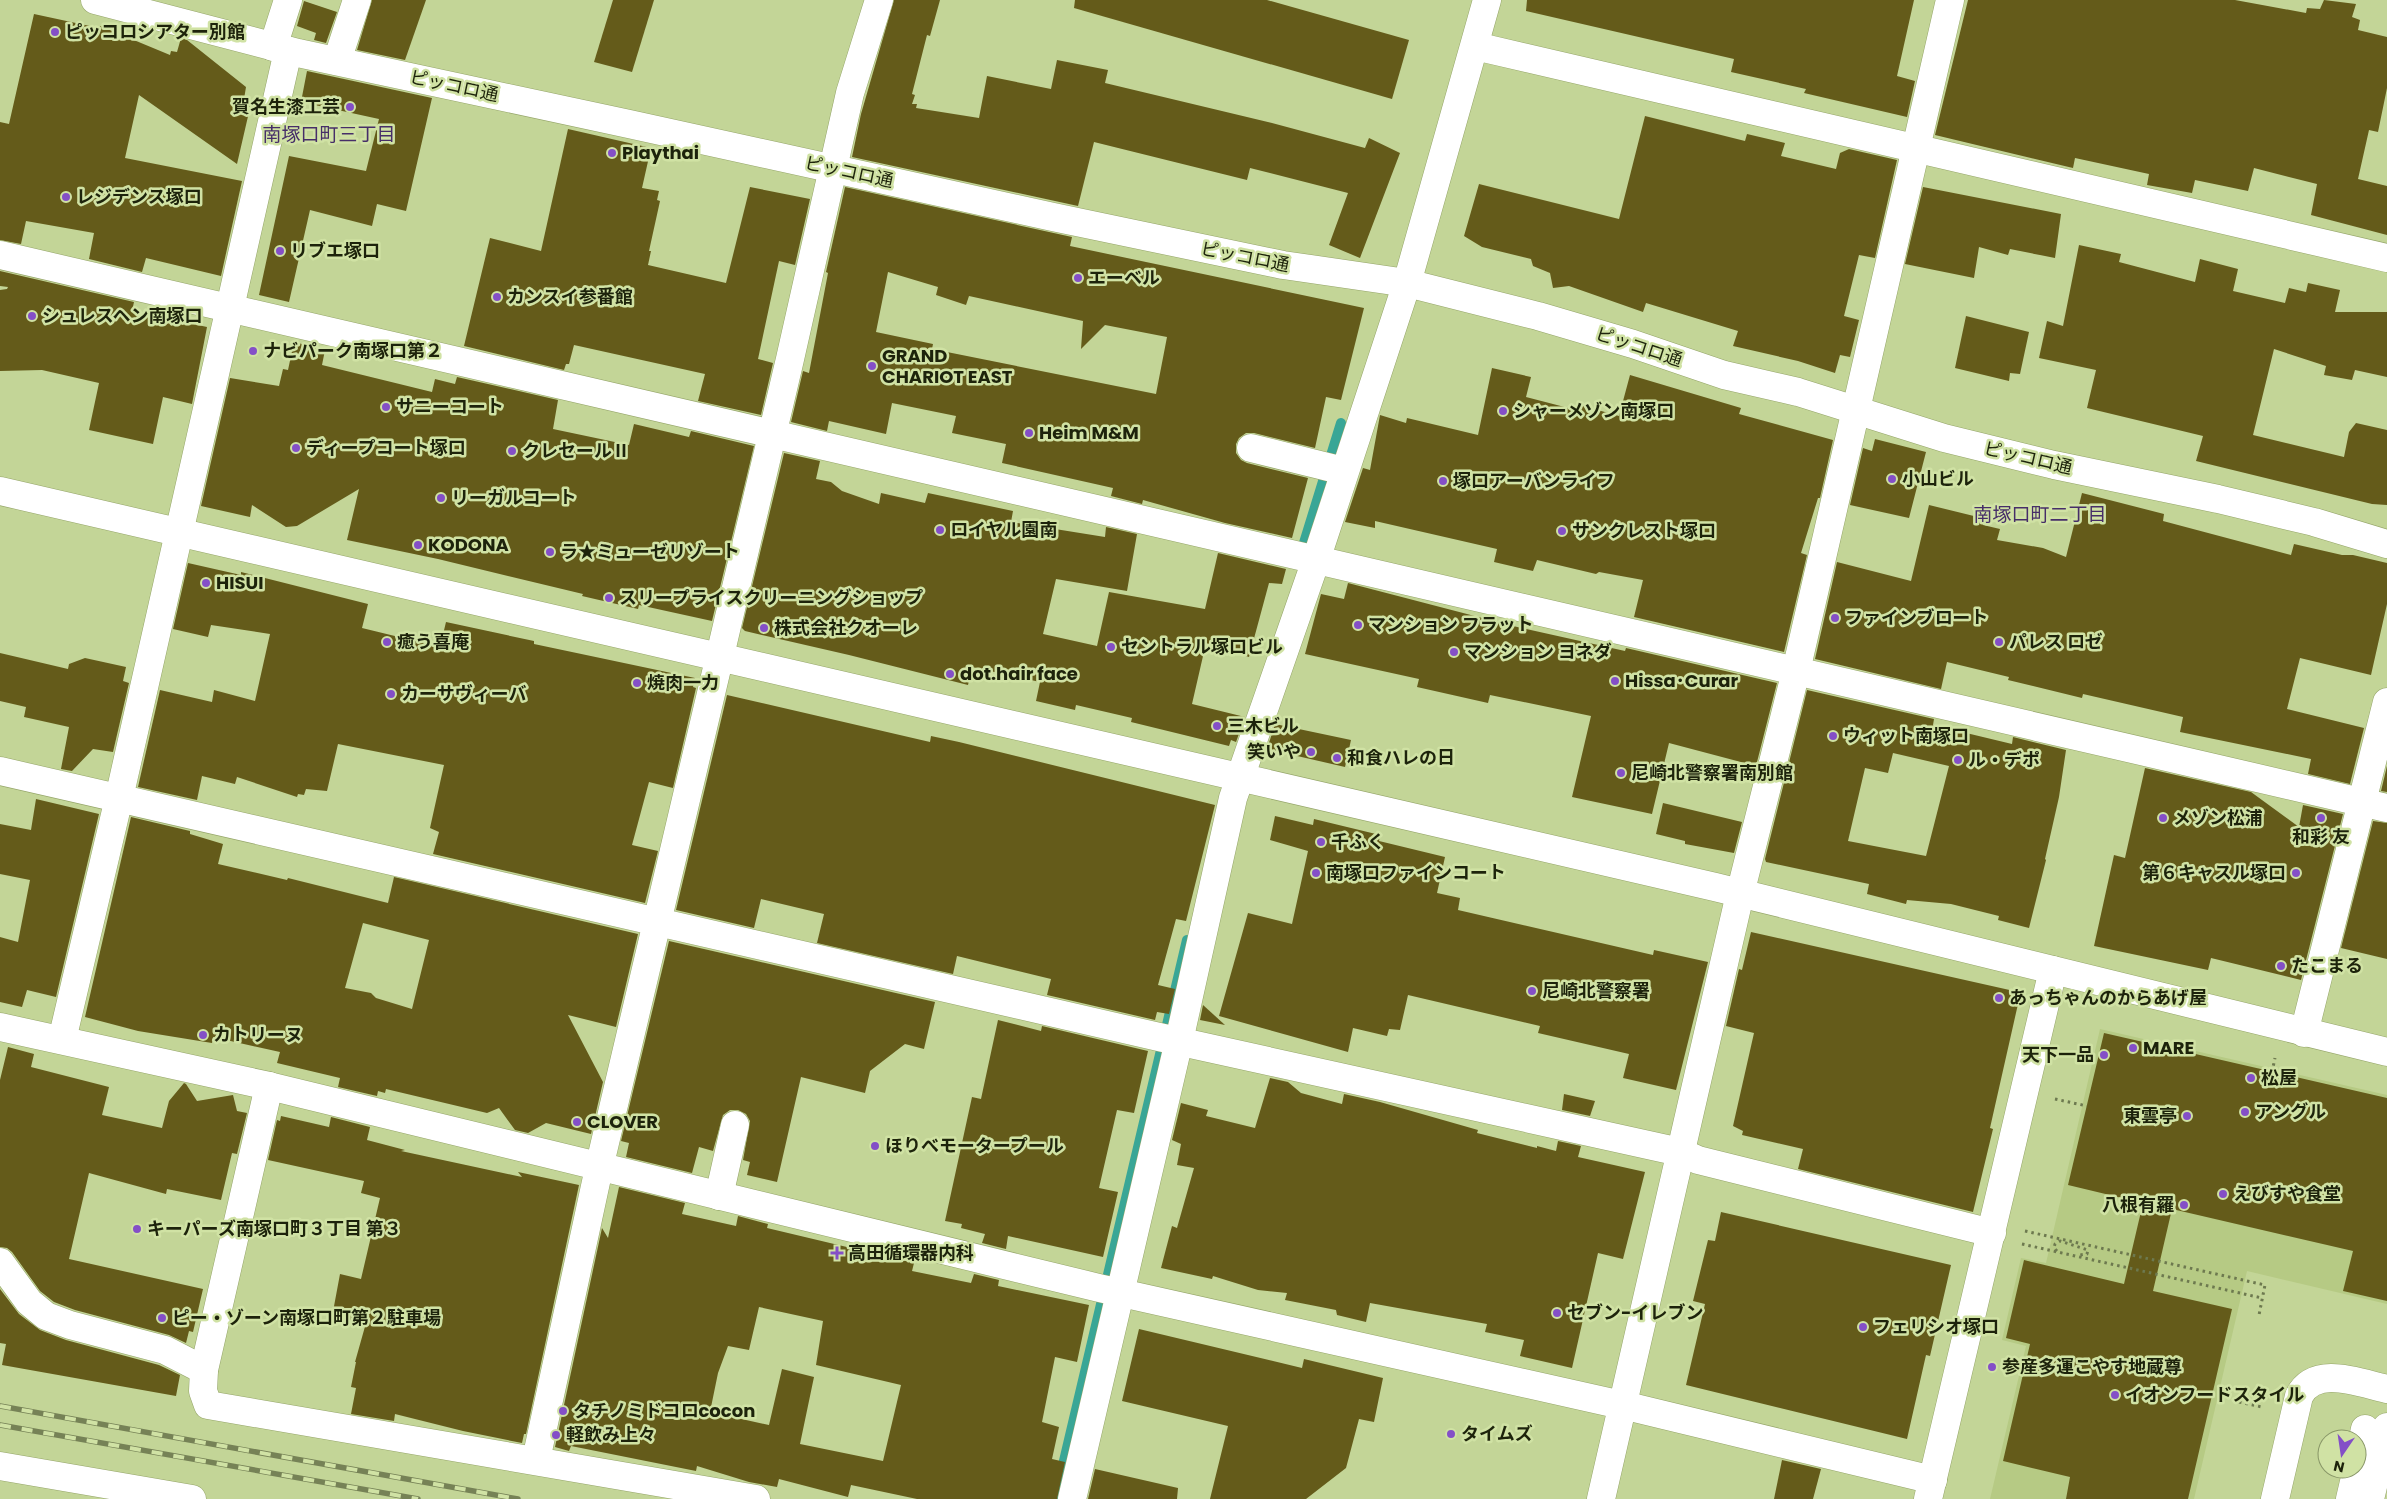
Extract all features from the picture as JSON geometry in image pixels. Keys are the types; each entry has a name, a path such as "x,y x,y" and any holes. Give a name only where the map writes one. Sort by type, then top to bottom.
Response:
{"street":[{"name":"ピッコロ通","path":"95,0 280,49 1283,265 1390,281 1538,316 1633,344 1724,375 1798,392 1944,438 2054,466 2218,499 2314,522 2387,544"},
{"path":"62,1040 230,308 288,0"},
{"path":"337,61 357,0"},
{"path":"536,1460 599,1168 850,93 879,0"},
{"path":"1072,1499 1110,1290 1169,1039 1233,798 1316,560 1333,468 1390,281 1474,46 1487,0"},
{"path":"1601,1499 1740,894 1796,671 1950,0"},
{"path":"1474,46 2387,258"},
{"path":"0,255 2375,805"},
{"path":"1251,448 1333,468"},
{"path":"0,491 1240,776 1740,894 2053,970 2098,983 2387,1052"},
{"path":"2304,1033 2375,805 2387,702"},
{"path":"0,771 658,920 1169,1039 1680,1152 1698,1160 1992,1234"},
{"path":"0,1027 269,1086 599,1168 1110,1290 1622,1405 1931,1490 2053,970"},
{"path":"269,1086 204,1370 203,1391 208,1405 756,1499"},
{"path":"719,1196 735,1125"},
{"path":"0,1262 29,1302 46,1316 70,1325 165,1350 204,1370"},
{"path":"2275,1499 2300,1396 2304,1387 2318,1380 2337,1378 2387,1389"},
{"path":"2367,1447 2376,1428"},
{"path":"2370,1499 2376,1428"},
{"path":"0,1466 192,1499"},
{"path":"2350,1499 2355,1479"}],"path":[{"path":"2272,1072 2275,1058"},
{"path":"2055,1098 2087,1106"},
{"path":"2025,1231 2265,1285 2259,1315"},
{"path":"2053,1251 2061,1252 2084,1256 2088,1250 2060,1241 2054,1248 2058,1253 2090,1261"},
{"path":"2022,1244 2262,1298"},
{"path":"2239,1402 2262,1407 2264,1399"}],"shaded area":[{"path":"2100,1029 2387,1095 2387,1304 2247,1271 2194,1499 1990,1499 2026,1346 2002,1340 2021,1258 2046,1263"}],"building":[{"path":"372,0 426,0 405,60 357,50"},
{"path":"613,0 654,0 632,72 594,62"},
{"path":"894,0 940,0 930,36 927,35 912,94 915,95 912,104 917,104 916,108 979,118 987,76 1051,89 1057,60 1108,70 1105,83 1272,123 1365,148 1369,138 1400,153 1360,258 1329,245 1348,193 1250,168 1247,180 1094,142 1078,206 852,157 861,114"},
{"path":"1075,0 1267,0 1409,40 1392,99 1074,8"},
{"path":"1527,0 1914,0 1897,76 1915,81 1907,117 1804,93 1806,89 1731,72 1734,59 1526,11"},
{"path":"1968,0 2235,0 2306,13 2307,8 2320,9 2324,0 2356,4 2352,17 2360,20 2358,30 2387,37 2387,88 2378,132 2369,130 2358,179 2387,186 2387,235 2311,215 2317,184 2254,168 2248,191 2195,180 2192,193 2147,185 2149,174 2075,158 2073,168 1935,135"},
{"path":"304,1 337,12 326,43 314,40 316,33 297,26"},
{"path":"34,14 99,28 100,26 170,55 171,51 177,52 181,38 187,40 246,87 244,99 250,101 249,112 237,164 139,95 125,158 242,181 221,276 146,258 142,272 89,259 94,233 26,221 21,244 0,240 0,122 9,124"},
{"path":"307,71 432,98 406,211 377,204 372,226 310,210 289,302 259,295 289,156 366,171 379,119 301,102"},
{"path":"1645,116 1745,141 1747,134 1785,143 1781,156 1836,169 1840,153 1849,149 1897,160 1875,258 1859,255 1844,316 1859,320 1850,357 1840,355 1835,373 1798,361 1733,346 1738,331 1646,303 1643,312 1569,286 1553,288 1550,273 1533,266 1531,259 1482,247 1464,236 1479,184 1619,219"},
{"path":"568,129 651,148 642,188 659,191 657,200 660,201 649,251 651,251 648,265 726,283 750,187 810,199 795,265 779,261 758,359 773,363 761,415 698,401 705,374 574,345 569,364 566,364 564,370 464,346 490,238 541,251"},
{"path":"845,187 1072,237 1070,246 1364,308 1341,400 1326,397 1315,448 1254,433 1246,433 1239,438 1236,444 1236,453 1241,460 1247,463 1308,478 1292,538 1225,523 1143,500 1142,504 1111,496 1113,488 1002,463 1006,444 952,433 956,416 892,403 886,434 829,421 827,431 791,422 803,371 809,373 828,273 826,272","holes":["888,272 938,287 936,295 966,305 969,296 1083,321 1081,349 1105,325 1167,337 1156,394 932,349 933,344 876,332"]},
{"path":"1923,187 2061,214 2055,258 2010,249 2008,255 1979,247 1974,278 1905,264"},
{"path":"2079,245 2121,254 2119,262 2195,282 2200,259 2238,269 2233,291 2285,303 2289,288 2306,292 2308,283 2340,290 2335,312 2387,312 2387,377 2355,370 2352,380 2324,375 2326,366 2274,349 2253,435 2344,457 2349,432 2356,423 2387,430 2387,505 2372,504 2196,461 2203,436 2087,408 2096,370 2039,358 2047,321 2063,326"},
{"path":"0,271 134,302 132,311 207,327 192,404 163,397 153,444 89,430 99,383 42,370 0,371 0,290 7,289 8,287 0,286"},
{"path":"1966,316 2029,332 2020,374 2010,373 2009,381 1955,368"},
{"path":"294,342 325,350 322,365 432,392 435,379 455,384 457,377 558,400 553,429 629,445 634,424 689,437 691,431 754,446 712,621 639,605 638,609 438,559 347,540 359,489 297,526 286,527 252,505 250,517 201,506 230,378 279,386 283,369 288,370"},
{"path":"1492,368 1531,377 1526,397 1580,411 1580,405 1619,416 1630,375 1741,408 1739,414 1833,440 1820,498 1818,498 1801,553 1807,555 1784,652 1634,617 1643,580 1599,572 1596,574 1537,560 1533,571 1494,562 1497,549 1375,521 1375,528 1345,522 1363,468 1370,470 1380,415 1406,423 1407,418 1478,435"},
{"name":"小山ビル","path":"1875,439 1926,452 1909,518 1850,505 1863,448 1872,451"},
{"path":"784,453 820,461 816,479 831,482 842,491 879,504 881,493 925,503 928,493 1013,511 1011,522 1105,537 1106,527 1137,534 1127,591 1056,579 1043,634 1097,646 1109,592 1205,609 1218,553 1286,569 1282,584 1269,583 1249,657 1206,643 1192,704 1245,717 1236,742 1231,740 1229,746 1131,722 1132,718 1076,705 1075,710 1036,701 1040,682 972,667 968,685 745,631 742,628"},
{"path":"2082,493 2164,514 2163,521 2291,555 2294,544 2387,563 2387,604 2371,675 2300,658 2287,709 2364,728 2350,784 2308,774 2311,759 2180,732 2183,717 2083,694 2082,698 2008,680 2009,677 1947,662 1941,689 1815,659 1837,562 1911,581 1929,505 1982,518 1983,525 2000,529 1997,540 2043,548 2066,557"},
{"path":"188,563 241,575 241,572 368,604 362,628 440,647 446,622 534,641 534,644 695,678 693,687 696,688 673,788 649,782 632,845 658,851 645,903 433,854 439,832 430,828 444,765 338,744 327,791 306,789 304,795 298,794 297,797 237,777 235,784 202,776 197,800 138,787 160,690 212,702 214,690 255,701 270,634 211,625 208,637 173,629"},
{"path":"1348,583 1513,626 1625,651 1626,648 1777,683 1756,766 1669,743 1652,814 1572,797 1591,716 1490,695 1488,703 1417,687 1419,679 1305,654 1321,594 1344,599"},
{"path":"0,653 68,669 69,664 85,658 126,667 123,681 129,683 113,752 93,749 72,771 61,769 69,727 24,717 26,707 0,701"},
{"path":"1807,690 1934,719 1933,725 2012,744 2013,737 2066,750 2059,797 2046,860 2029,928 1998,920 1999,916 1951,904 1907,900 1906,904 1867,894 1869,884 1766,862 1765,859","holes":["1893,753 1949,766 1926,856 1848,841 1865,768 1888,773"]},
{"path":"727,695 930,742 931,736 959,742 1215,805 1186,921 1176,919 1158,985 1175,989 1169,1014 1157,1012 1155,1020 1047,995 1051,979 957,956 953,974 817,943 824,914 761,899 754,928 676,910"},
{"path":"1275,724 1351,740 1345,767 1267,749"},
{"path":"2387,766 2387,792 2381,791"},
{"path":"2145,768 2251,792 2299,827 2303,805 2343,814 2301,980 2211,958 2208,970 2094,946 2114,855 2125,858"},
{"path":"36,799 99,814 56,997 27,990 22,1007 0,1002 0,937 18,942 30,880 0,874 0,824 31,830"},
{"path":"1663,803 1742,822 1734,853 1685,844 1685,841 1656,834"},
{"path":"1275,816 1313,825 1314,819 1380,835 1379,841 1445,857 1437,893 1460,898 1458,910 1653,955 1654,950 1708,962 1676,1090 1623,1078 1629,1054 1538,1033 1540,1026 1408,995 1400,1030 1389,1029 1387,1036 1353,1028 1348,1052 1219,1016 1248,913 1292,924 1308,851 1270,840"},
{"path":"131,817 190,831 190,834 223,844 218,864 287,880 288,878 388,903 394,877 638,934 616,1027 568,1015 603,1082 591,1134 546,1123 528,1133 515,1130 499,1108 487,1113 386,1089 385,1093 378,1091 377,1096 338,1087 340,1078 277,1063 280,1052 213,1037 212,1043 138,1031 85,1017","holes":["363,923 429,940 412,1009 376,998 371,993 345,988"]},
{"path":"2373,821 2387,823 2387,959 2341,948"},
{"path":"1751,932 2014,991 2018,1004 1990,1128 1993,1129 1973,1212 1798,1169 1803,1149 1742,1135 1743,1131 1733,1126 1754,1033 1726,1026 1739,969 1742,970"},
{"path":"669,941 935,1002 924,1049 905,1044 870,1071 865,1093 801,1077 777,1182 747,1175 750,1162 743,1160 750,1121 746,1114 738,1110 730,1110 723,1115 713,1151 699,1147 692,1173 626,1157 629,1143 621,1141"},
{"path":"1203,1005 1225,1025 1200,1020"},
{"path":"998,1020 1041,1031 1042,1026 1148,1051 1134,1113 1117,1110 1099,1188 1118,1192 1103,1257 1008,1236 1006,1249 982,1243 985,1234 961,1228 962,1224 945,1221 972,1097 981,1099"},
{"path":"2104,1033 2387,1098 2387,1301 2343,1291 2353,1251 2172,1209 2153,1291 2232,1309 2188,1499 2066,1499 2070,1477 2003,1461 2030,1344 2006,1338 2024,1260 2124,1284 2143,1203 2068,1185"},
{"path":"8,1047 34,1054 31,1067 109,1087 102,1115 162,1128 169,1101 184,1083 197,1101 233,1095 237,1111 247,1113 237,1154 232,1153 221,1200 167,1189 166,1194 89,1173 69,1259 203,1289 193,1332 189,1331 186,1343 169,1335 75,1310 54,1302 40,1291 12,1252 7,1248 0,1247 0,1080"},
{"path":"1270,1078 1288,1082 1301,1093 1342,1104 1344,1094 1380,1102 1478,1130 1477,1133 1537,1148 1537,1146 1556,1151 1558,1141 1581,1146 1578,1157 1645,1172 1623,1259 1598,1253 1572,1368 1520,1356 1524,1340 1485,1332 1487,1324 1370,1303 1366,1322 1337,1315 1336,1310 1285,1300 1287,1293 1258,1290 1213,1276 1212,1279 1161,1268 1172,1226 1177,1228 1194,1168 1177,1165 1181,1144 1172,1140 1181,1103 1208,1110 1206,1116 1255,1128"},
{"path":"1564,1094 1595,1101 1590,1116 1562,1110"},
{"path":"281,1116 329,1127 331,1117 370,1127 367,1140 405,1150 401,1151 522,1177 518,1172 579,1185 526,1434 524,1434 522,1443 395,1414 394,1421 351,1414 356,1388 351,1387 355,1362 366,1323 332,1317 340,1274 361,1279 380,1198 361,1193 364,1181 268,1160 277,1120 280,1121"},
{"path":"619,1187 685,1203 682,1214 736,1226 738,1216 768,1224 767,1228 914,1263 912,1271 971,1283 974,1274 999,1280 998,1286 1089,1305 1077,1362 1055,1357 1042,1422 1059,1427 1052,1459 1065,1462 1057,1499 917,1499 851,1485 848,1497 779,1479 777,1487 749,1482 697,1466 696,1471 571,1446 569,1451 555,1447 602,1228 608,1238","holes":["759,1307 823,1321 816,1365 901,1385 883,1461 800,1444 814,1377 782,1369 769,1425 710,1412 718,1373 728,1346 749,1350"]},
{"name":"フェリシオ塚口","path":"1721,1212 1951,1265 1930,1356 1926,1355 1907,1439 1686,1385 1705,1304 1693,1301 1708,1240 1715,1241"},
{"path":"0,1289 19,1314 40,1330 66,1340 159,1365 180,1375 176,1396 2,1365 6,1344 0,1343"},
{"path":"1139,1329 1302,1368 1304,1359 1383,1378 1374,1422 1359,1419 1346,1468 1306,1499 1210,1499 1228,1426 1122,1401"},
{"path":"1782,1460 1821,1469 1813,1499 1774,1499"},
{"path":"1095,1469 1178,1488 1177,1499 1088,1499"}],"waterway":[{"path":"1303,546 1341,423"},
{"path":"1055,1499 1187,940"}],"railway":[{"path":"0,1406 518,1499"},
{"path":"0,1425 418,1499"}],"place":[{"name":"ピッコロシアター別館","path":"55,32"},
{"name":"賀名生漆工芸","path":"350,107"},
{"name":"Playthai","path":"612,153"},
{"name":"レジデンス塚口","path":"66,197"},
{"name":"リブエ塚口","path":"280,251"},
{"name":"エーベル","path":"1078,278"},
{"name":"カンスイ参番館","path":"497,297"},
{"name":"シュレスヘン南塚口","path":"32,316"},
{"name":"ナビパーク南塚口第２","path":"253,351"},
{"name":"GRAND CHARIOT EAST","path":"872,366"},
{"name":"サニーコート","path":"386,407"},
{"name":"シャーメゾン南塚口","path":"1503,411"},
{"name":"Heim M&M","path":"1029,433"},
{"name":"ディープコート塚口","path":"296,448"},
{"name":"クレセールⅡ","path":"512,451"},
{"name":"小山ビル","path":"1892,479"},
{"name":"塚口アーバンライフ","path":"1443,481"},
{"name":"リーガルコート","path":"441,498"},
{"name":"ロイヤル園南","path":"940,530"},
{"name":"サンクレスト塚口","path":"1562,531"},
{"name":"KODONA","path":"418,545"},
{"name":"ラ★ミューゼリゾート","path":"550,552"},
{"name":"HISUI","path":"206,583"},
{"name":"スリープライスクリーニングショップ","path":"609,598"},
{"name":"ファインブロート","path":"1835,618"},
{"name":"マンション フラット","path":"1358,625"},
{"name":"株式会社クオーレ","path":"764,628"},
{"name":"癒う喜庵","path":"387,642"},
{"name":"パレス ロゼ","path":"1999,642"},
{"name":"セントラル塚口ビル","path":"1111,647"},
{"name":"マンション ヨネダ","path":"1454,652"},
{"name":"dot.hair face","path":"950,674"},
{"name":"Hissa･Curar","path":"1615,681"},
{"name":"焼肉一力","path":"637,683"},
{"name":"カーサヴィーバ","path":"391,694"},
{"name":"三木ビル","path":"1217,726"},
{"name":"ウィット南塚口","path":"1833,736"},
{"name":"笑いや","path":"1311,752"},
{"name":"和食ハレの日","path":"1337,758"},
{"name":"ル・デポ","path":"1958,760"},
{"name":"尼崎北警察署南別館","path":"1621,773"},
{"name":"メゾン松浦","path":"2163,818"},
{"name":"和彩 友","path":"2321,818"},
{"name":"千ふく","path":"1321,842"},
{"name":"南塚口ファインコート","path":"1316,873"},
{"name":"第６キャスル塚口","path":"2296,873"},
{"name":"たこまる","path":"2281,966"},
{"name":"尼崎北警察署","path":"1532,991"},
{"name":"あっちゃんのからあげ屋","path":"1999,998"},
{"name":"カトリーヌ","path":"203,1035"},
{"name":"MARE","path":"2133,1048"},
{"name":"天下一品","path":"2104,1055"},
{"name":"松屋","path":"2251,1078"},
{"name":"アングル","path":"2245,1112"},
{"name":"東雲亭","path":"2187,1116"},
{"name":"CLOVER","path":"577,1122"},
{"name":"ほりべモータープール","path":"875,1146"},
{"name":"えびすや食堂","path":"2223,1194"},
{"name":"八根有羅","path":"2184,1205"},
{"name":"キーパーズ南塚口町３丁目 第３","path":"137,1229"},
{"name":"高田循環器内科","path":"837,1253"},
{"name":"セブン-イレブン","path":"1557,1313"},
{"name":"ピー・ゾーン南塚口町第２駐車場","path":"162,1318"},
{"name":"フェリシオ塚口","path":"1863,1327"},
{"name":"参産多運こやす地蔵尊","path":"1992,1367"},
{"name":"イオンフードスタイル","path":"2115,1395"},
{"name":"タチノミドコロcocon","path":"563,1411"},
{"name":"タイムズ","path":"1451,1434"},
{"name":"軽飲み上々","path":"556,1435"}],"district":[{"name":"南塚口町三丁目","path":"329,134"},
{"name":"南塚口町二丁目","path":"2040,514"}]}
